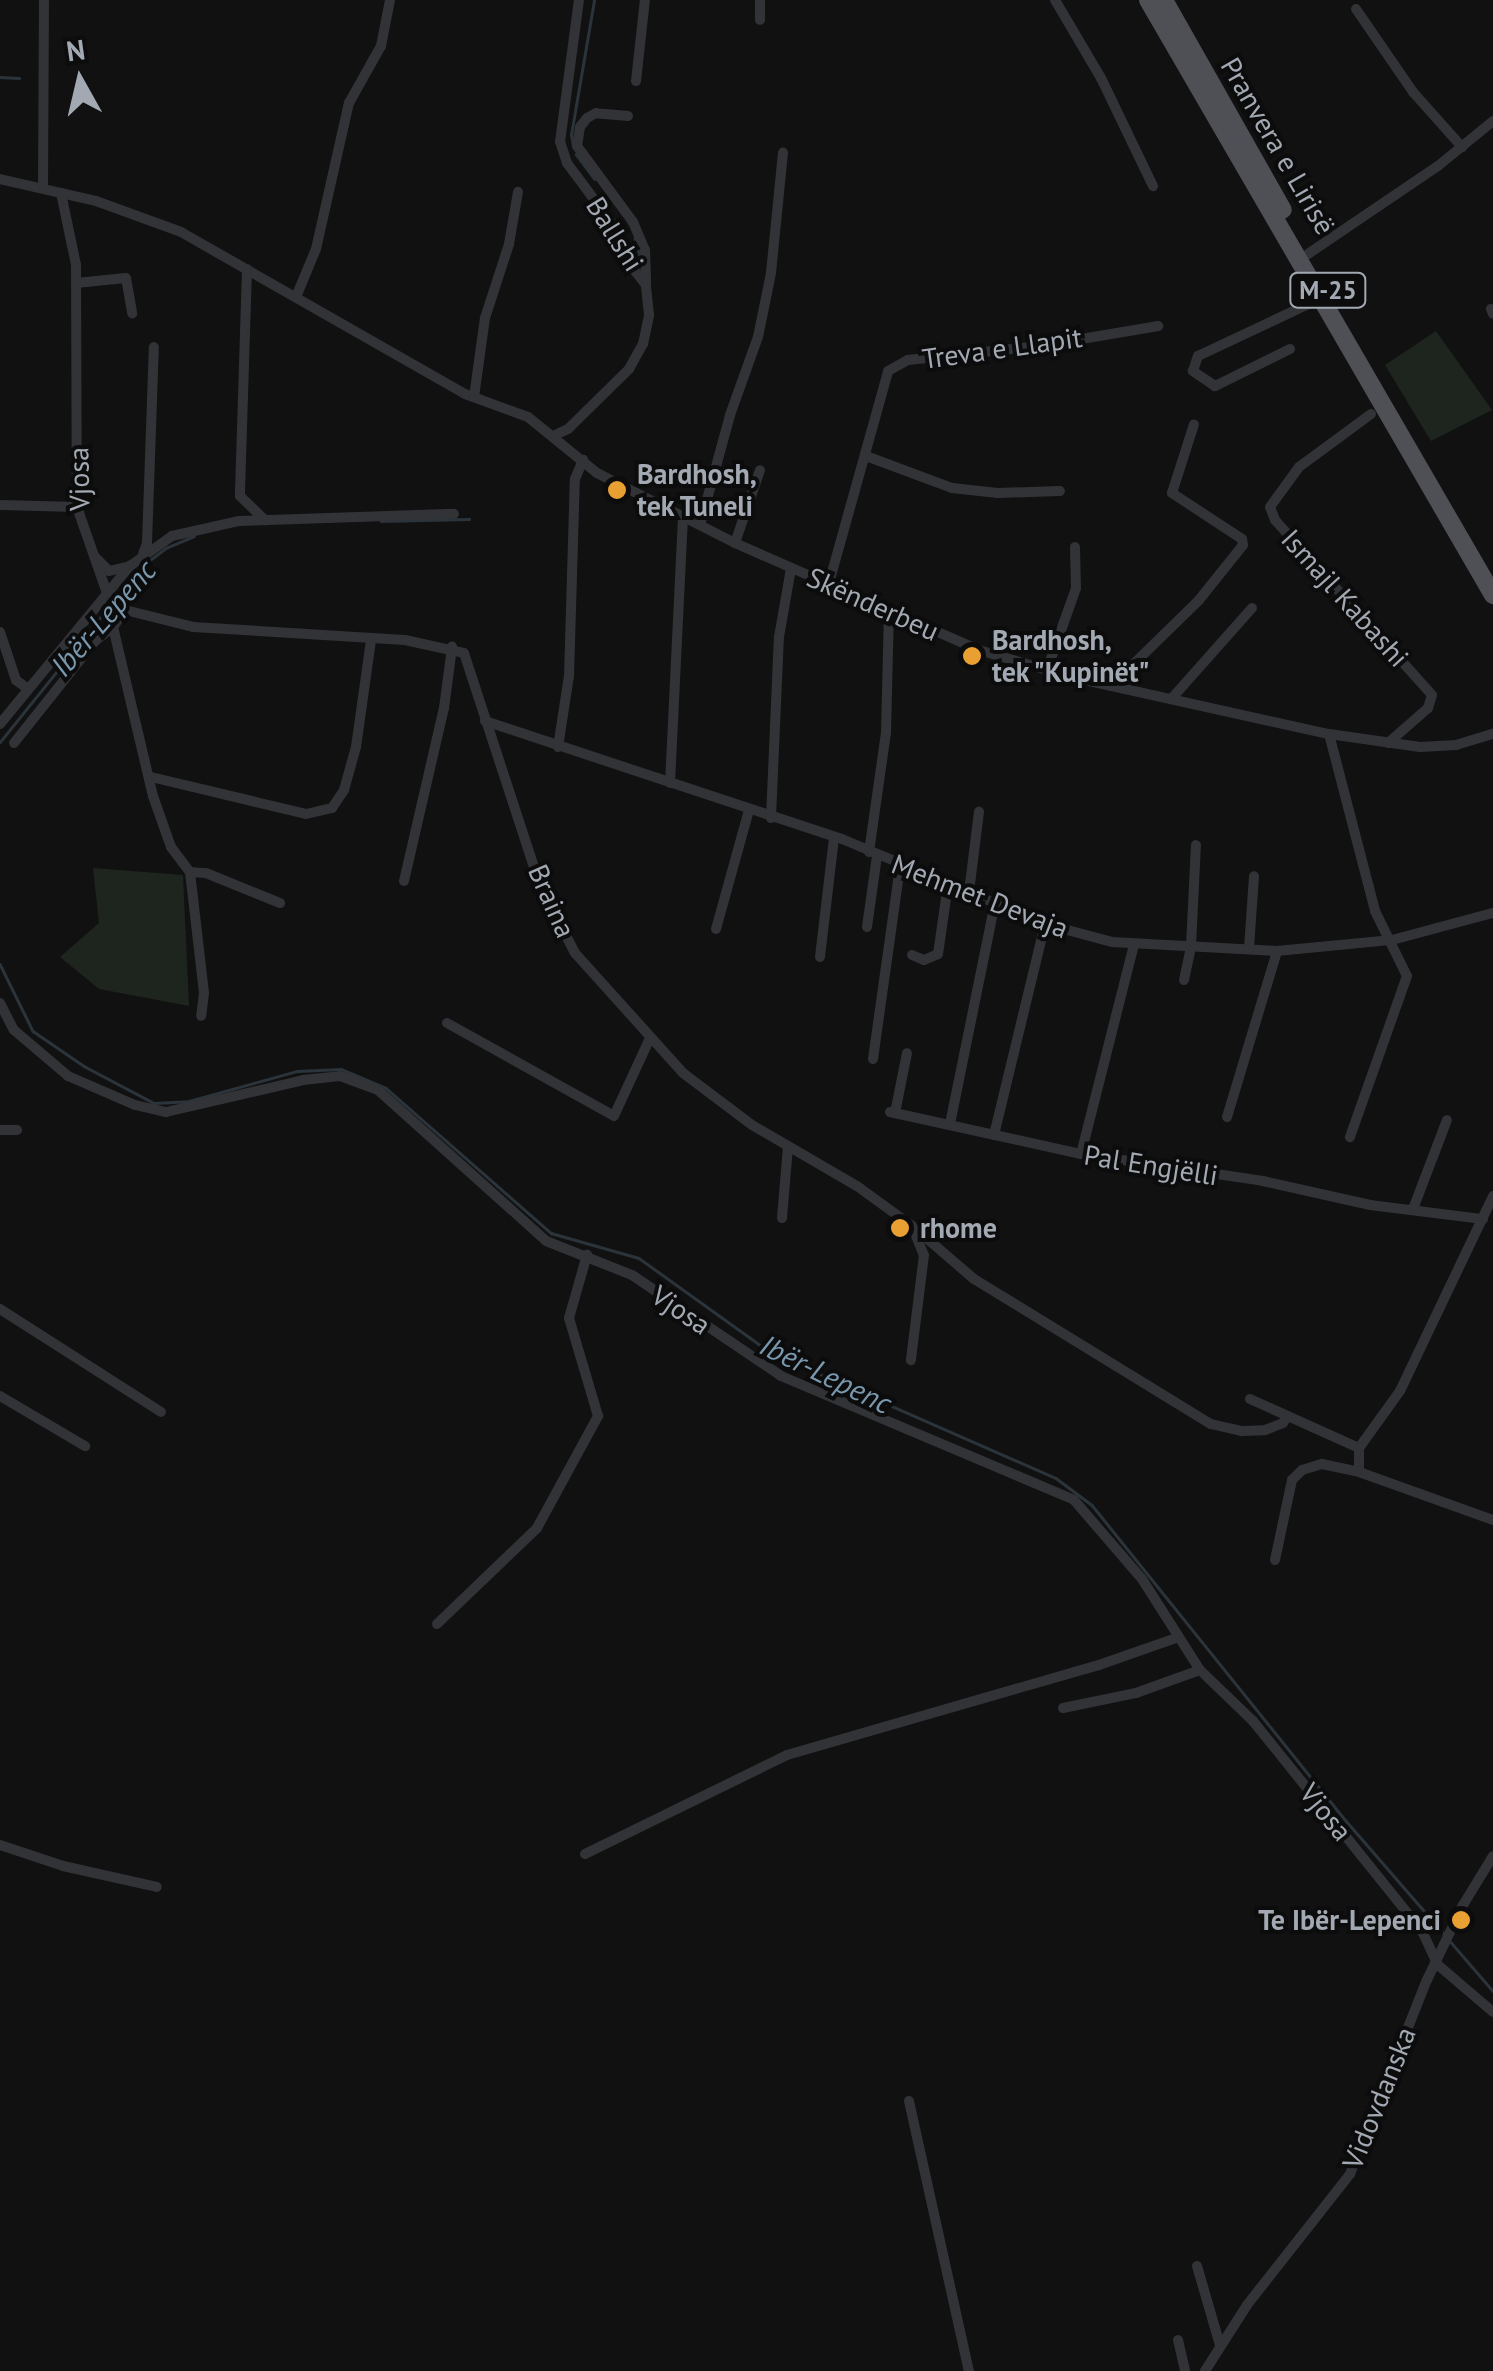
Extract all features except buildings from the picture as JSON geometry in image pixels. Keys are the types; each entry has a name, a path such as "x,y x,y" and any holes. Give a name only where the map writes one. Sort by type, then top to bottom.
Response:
{"main road":[{"name":"Pranvera e Lirisë","path":"1148,0 1493,596"},
{"name":"Pranvera e Lirisë","path":"1164,0 1493,580"}],"street":[{"path":"43,188 44,0"},
{"path":"296,296 316,250 349,103 381,46 390,0"},
{"name":"Ballshi","path":"556,438 630,369 648,330 646,285 632,267 614,226 563,152 560,129 579,0"},
{"path":"636,81 645,0"},
{"path":"760,0 760,20"},
{"path":"1056,0 1101,78 1153,186"},
{"path":"1356,9 1413,92 1462,147"},
{"path":"628,116 618,112 587,118 577,146 632,222 645,250 646,285"},
{"path":"1308,254 1493,122"},
{"path":"700,525 730,415 758,337 771,273 784,152"},
{"path":"0,179 61,193"},
{"path":"470,396 484,318 509,244 518,192"},
{"name":"Skënderbeu","path":"61,193 134,212 247,269 470,396 528,417 596,473 736,543 979,650 1110,686 1329,734 1388,743 1456,745 1493,734"},
{"name":"Vjosa","path":"61,193 76,282 76,507 106,593"},
{"path":"247,269 240,496 265,520"},
{"path":"76,282 126,278 132,313"},
{"path":"1290,349 1216,386 1193,370 1198,356 1320,298"},
{"name":"Treva e Llapit","path":"829,583 888,371 908,360 1040,346 1158,326"},
{"path":"142,555 147,543 154,347"},
{"name":"Ismajl Kabashi","path":"1371,414 1299,466 1270,506 1275,520 1432,695 1428,708 1388,743"},
{"path":"1110,686 1199,600 1243,545 1242,539 1172,493 1194,424"},
{"path":"866,456 952,488 998,493 1060,491"},
{"path":"558,747 568,676 575,479 581,458"},
{"path":"736,543 760,470"},
{"path":"0,506 76,507"},
{"path":"0,724 130,566 191,528 265,520 454,514"},
{"path":"670,783 683,517"},
{"path":"1046,670 1076,588 1075,547"},
{"path":"90,552 109,570 130,566"},
{"path":"771,818 779,637 791,568"},
{"path":"106,593 123,607 193,627 452,648 444,708 404,881"},
{"path":"14,743 94,641 113,627 123,607"},
{"path":"1173,697 1252,608"},
{"path":"867,927 886,733 889,610"},
{"path":"113,627 162,826 190,872 204,993 200,1016"},
{"path":"0,632 16,680 28,690"},
{"path":"151,777 306,814 332,808 344,790 356,747 371,640"},
{"name":"Braina","path":"452,648 468,659 540,884 566,936 576,953 684,1072 788,1146 856,1186 912,1226 974,1279 1212,1424 1242,1432 1265,1430 1283,1424 1288,1416"},
{"name":"Mehmet Devaja","path":"485,721 834,837 900,867 1090,938 1277,951 1392,940 1493,914"},
{"path":"1329,734 1375,911 1408,976 1350,1136"},
{"path":"716,929 749,810"},
{"path":"969,892 979,812"},
{"path":"820,957 834,837"},
{"path":"1184,980 1191,946 1196,844"},
{"path":"873,1058 900,867"},
{"path":"190,872 206,873 280,902"},
{"path":"1249,948 1254,876"},
{"path":"912,955 924,960 938,954 948,884"},
{"path":"951,1119 995,902"},
{"path":"994,1135 1045,924"},
{"path":"1081,1154 1134,944"},
{"path":"1227,1117 1277,951"},
{"name":"Vjosa","path":"0,1003 14,1030 68,1076 166,1112 302,1080 340,1076 378,1090 546,1241 632,1275 781,1376 1074,1500 1142,1579 1176,1638 1200,1670 1253,1721 1422,1931 1438,1965 1493,2012"},
{"path":"447,1023 614,1116 650,1038"},
{"name":"Pal Engjëlli","path":"906,1053 892,1113 1081,1154 1483,1219"},
{"path":"1413,1209 1447,1120"},
{"path":"0,1130 18,1130"},
{"path":"782,1218 788,1146"},
{"path":"1359,1472 1359,1448 1400,1391 1493,1196"},
{"path":"911,1360 924,1255 912,1226"},
{"path":"436,1624 537,1528 598,1416 569,1318 588,1255"},
{"path":"0,1309 161,1412"},
{"path":"0,1396 86,1446"},
{"path":"1250,1400 1359,1448"},
{"path":"1275,1560 1292,1480 1302,1470 1322,1464 1359,1472 1493,1520"},
{"path":"586,1854 787,1755 1099,1665 1176,1638"},
{"path":"1063,1708 1136,1693 1200,1670"},
{"path":"0,1845 63,1866 157,1888"},
{"name":"Vidovdanska","path":"1205,2371 1220,2345 1350,2174 1427,1980 1438,1965 1463,1904 1493,1856"},
{"path":"908,2100 969,2371"},
{"path":"1197,2266 1220,2345"},
{"path":"1178,2340 1185,2371"}],"shaded area":[{"path":"1436,331 1492,410 1431,441 1385,365"},
{"path":"93,868 183,875 189,1006 99,989 60,957 99,923"}],"waterway":[{"name":"Ibër-Lepenc","path":"573,146 571,135 594,0"},
{"path":"0,77 19,78"},
{"name":"Ibër-Lepenc","path":"576,154 595,179"},
{"name":"Ibër-Lepenc","path":"635,239 640,256"},
{"name":"Ibër-Lepenc","path":"381,521 469,519"},
{"name":"Ibër-Lepenc","path":"116,598 142,566 166,548 194,536"},
{"name":"Ibër-Lepenc","path":"0,742 111,604"},
{"name":"Ibër-Lepenc","path":"0,964 33,1031 84,1066 154,1103 189,1101 297,1071 341,1069 386,1088 551,1233 639,1258 771,1353 1056,1478 1092,1505 1342,1816 1445,1935"},
{"name":"Ibër-Lepenc","path":"1450,1941 1493,1991"}],"place":[{"name":"Bardhosh, tek Tuneli","path":"617,490"},
{"name":"Bardhosh, tek \"Kupinët\"","path":"972,656"},
{"name":"rhome","path":"900,1228"},
{"name":"Te Ibër-Lepenci","path":"1461,1920"}]}
